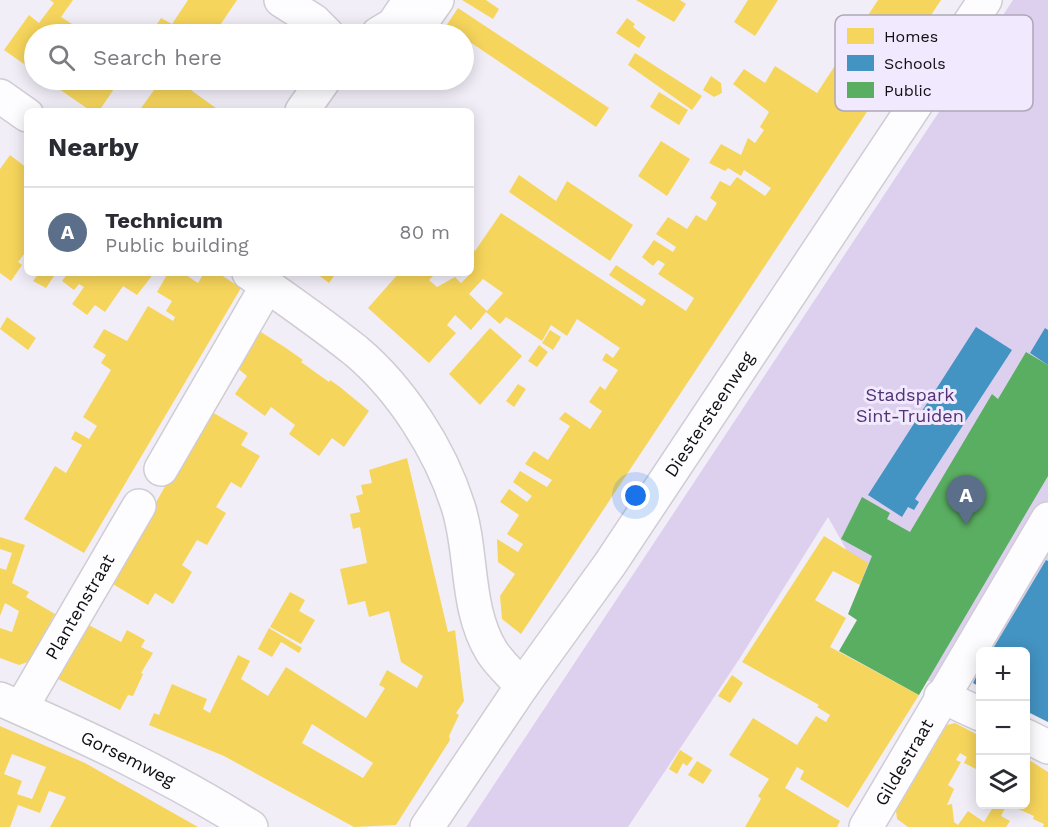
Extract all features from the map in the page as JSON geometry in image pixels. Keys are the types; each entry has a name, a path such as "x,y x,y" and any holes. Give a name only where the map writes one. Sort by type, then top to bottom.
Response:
{"street":[{"path":"281,0 317,24"},
{"path":"394,24 410,0"},
{"path":"420,24 437,0"},
{"name":"Diestersteenweg","path":"975,15 985,0"},
{"path":"304,108 317,90"},
{"path":"0,96 24,113"},
{"name":"Diestersteenweg","path":"427,827 522,686 610,564 911,111"},
{"path":"161,469 258,279 357,352 399,397 425,436 442,466 459,507 478,618 492,651 522,686"},
{"name":"Plantenstraat","path":"10,704 139,506"},
{"name":"Gildestraat","path":"868,826 941,696 1048,519"},
{"path":"941,696 976,712"},
{"name":"Gorsemweg","path":"10,704 100,744 251,827"},
{"path":"1030,738 1048,747"}],"green space":[{"name":"Stadspark Sint-Truiden","path":"1013,0 1048,0 1048,681 1030,681 1030,647 976,647 976,681 920,681 828,517 740,658 628,827 466,827 940,111 1033,111 1033,15 1003,15"}],"building: Homes":[{"path":"50,0 73,0 61,17 72,24 24,24 24,64 4,50 29,15 39,23 54,3"},
{"path":"188,0 237,0 221,24 172,24"},
{"path":"462,0 486,0 499,9 493,19"},
{"path":"636,0 680,0 686,4 674,22"},
{"path":"748,0 778,0 755,36 734,22"},
{"path":"878,0 941,0 931,15 868,15"},
{"path":"458,8 609,108 596,127 474,45 474,24 447,24"},
{"path":"161,18 172,24 157,24"},
{"path":"627,18 635,24 633,27 646,37 639,48 616,33"},
{"path":"635,53 702,96 692,110 628,65"},
{"path":"775,66 817,93 835,66 835,111 867,111 521,634 502,619 500,596 515,574 498,562 497,539 518,552 523,544 507,534 519,515 500,502 509,489 527,502 532,496 513,482 520,471 547,487 552,480 525,464 534,451 548,460 570,426 559,419 565,412 590,429 602,411 589,402 600,386 605,390 618,370 602,360 606,353 613,358 620,348 577,319 567,336 551,325 542,341 506,317 500,324 486,312 471,330 455,315 447,325 456,333 429,363 368,308 396,276 433,276 429,280 437,287 455,277 461,283 468,276 474,276 474,250 501,213 642,306 646,300 609,275 616,265 686,311 694,298 658,274 665,264 658,260 653,266 642,257 654,240 673,252 676,247 656,234 668,217 687,229 696,215 706,221 717,203 710,198 720,181 730,186 737,177 765,196 771,188 744,170 741,176 728,168 725,171 709,163 721,144 741,155 748,138 755,143 764,130 760,127 769,112 733,84 744,69 765,83","holes":["483,279 503,293 487,311 469,294"]},
{"path":"711,76 721,83 722,93 714,97 703,90"},
{"path":"61,90 113,90 101,108 87,108"},
{"path":"154,90 191,90 216,108 141,108"},
{"path":"659,92 688,110 679,125 650,107"},
{"path":"661,141 690,159 667,196 638,176"},
{"path":"10,155 24,166 24,254 18,262 22,265 11,281 0,273 0,169"},
{"path":"519,175 556,201 567,181 633,225 610,261 509,192"},
{"path":"37,276 54,276 46,288 33,281"},
{"path":"66,276 152,276 137,295 123,286 105,312 95,305 87,315 72,304 84,287 79,284 74,290 62,281"},
{"path":"166,276 188,276 198,283 202,276 223,276 241,288 84,553 24,519 55,466 66,473 82,445 71,439 75,431 89,439 97,426 83,417 111,370 101,363 106,355 93,347 104,329 127,341 148,306 173,321 175,317 166,311 172,301 157,292"},
{"path":"320,276 334,276 329,283"},
{"path":"7,317 36,338 28,350 0,329"},
{"path":"490,328 522,356 480,405 449,374"},
{"path":"550,330 561,337 553,350 542,343"},
{"path":"261,332 303,360 301,362 329,382 330,380 340,387 369,411 344,447 332,438 319,456 289,434 295,425 271,407 265,416 235,394 247,376 236,367"},
{"path":"539,345 548,352 537,367 528,361"},
{"path":"518,384 526,389 514,407 506,401"},
{"path":"212,412 248,433 241,445 260,456 241,488 231,482 216,507 226,513 207,545 197,540 182,565 192,572 173,604 155,593 148,605 111,583 168,481 170,483"},
{"path":"407,458 448,632 455,630 464,701 456,713 459,715 449,736 450,740 396,825 354,827 224,756 149,725 154,713 159,715 172,684 207,699 203,709 210,713 238,655 250,661 241,679 268,696 286,667 366,718 385,688 379,685 387,670 417,688 423,676 401,662 389,611 369,617 365,601 348,605 340,569 367,563 360,527 353,529 350,514 360,512 356,496 363,494 361,485 372,483 369,470","holes":["312,724 373,763 363,778 302,743"]},
{"path":"824,536 868,563 860,585 833,571 815,600 846,618 830,647 919,695 848,808 800,779 804,771 797,767 785,788 840,821 837,827 745,827 761,799 758,796 769,779 729,755 753,718 797,745 816,716 826,722 830,715 817,707 819,705 742,662"},
{"path":"0,537 25,545 12,583 29,592 26,597 55,614 28,662 19,665 0,658 0,628 12,632 19,611 5,603 0,616 0,568 6,570 12,553 0,549"},
{"path":"290,592 305,600 299,611 315,620 301,644 270,627"},
{"path":"85,623 121,642 127,630 145,640 141,647 153,653 141,673 143,674 133,696 128,695 120,710 56,678"},
{"path":"269,628 302,648 299,653 281,642 272,657 258,649"},
{"path":"732,675 743,683 730,703 718,696"},
{"path":"955,723 976,734 976,769 964,763 967,757 960,753 956,760 961,762 948,785 954,789 947,805 952,804 954,822 958,825 968,811 984,822 992,809 1004,809 1001,816 1010,821 1006,827 908,827 897,819 896,811 947,725"},
{"path":"0,726 85,763 198,827 50,827 66,797 49,791 40,813 18,805 10,827 0,827","holes":["12,754 46,767 32,799 17,794 22,781 4,774"]},
{"path":"680,750 693,758 687,766 683,763 677,774 669,769"},
{"path":"697,761 712,770 703,784 688,775"},
{"path":"1030,761 1048,772 1048,827 1043,827 1044,824 1033,819 1034,816 1018,809 1030,809"}],"building: Schools":[{"path":"976,327 1012,350 915,499 919,502 914,510 908,507 902,517 868,495"},
{"path":"1045,328 1048,330 1048,365 1030,353"},
{"path":"1046,560 1048,561 1048,722 1030,713 1030,647 994,647"}],"building: Public":[{"path":"1026,352 1048,365 1048,476 919,695 839,651 857,620 848,614 872,556 841,539 862,497 890,513 887,519 910,532 992,394 998,399"}],"place":[{"name":"Technicum","path":"966,525"}]}
